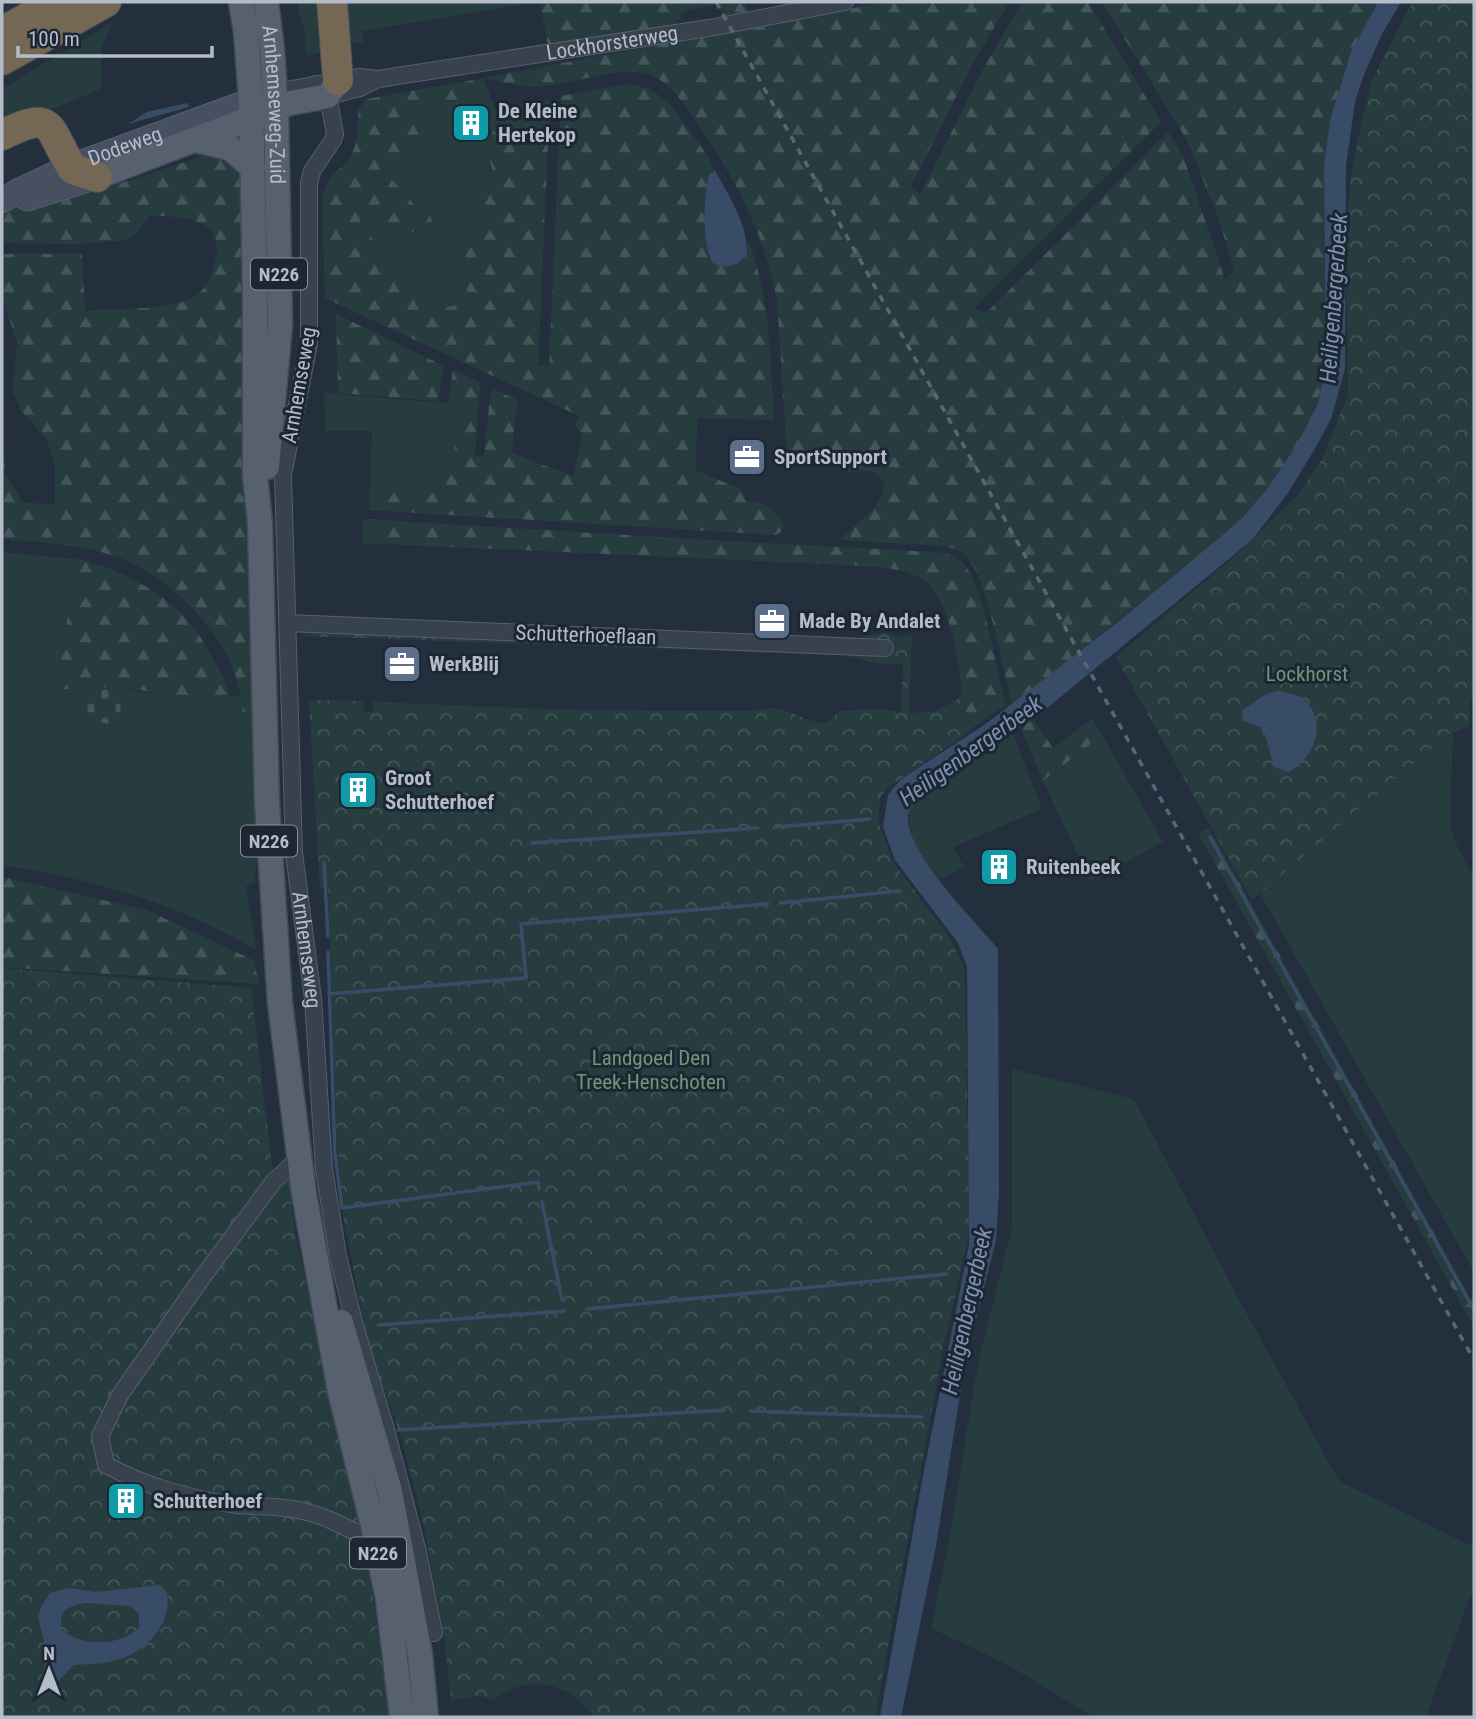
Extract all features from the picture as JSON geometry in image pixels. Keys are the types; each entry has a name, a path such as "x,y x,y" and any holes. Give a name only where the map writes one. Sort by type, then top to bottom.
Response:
{"highway":[{"path":"2,32 55,2"},
{"path":"2,60 106,2"},
{"path":"327,87 332,2"},
{"path":"2,135 28,122 45,124 84,172"}],"main road":[{"name":"Arnhemseweg-Zuid","path":"241,2 252,108 253,177"},
{"name":"Arnhemseweg-Zuid","path":"266,2 276,100 278,208"},
{"name":"Lockhorsterweg","path":"252,108 276,100 290,103 327,87"},
{"name":"Dodeweg","path":"84,172 195,140 252,108"},
{"path":"195,140 230,148 253,177"},
{"name":"Arnhemseweg","path":"253,177 255,476 260,523 267,803 284,1038 307,1211 340,1391 388,1599 402,1717"},
{"name":"Arnhemseweg","path":"260,523 272,428 279,339 278,208"},
{"name":"Arnhemseweg","path":"307,1211 390,1491 419,1654 426,1717"}],"street":[{"name":"Lockhorsterweg","path":"327,87 358,77 378,79 709,28 845,2"},
{"name":"Arnhemseweg","path":"327,87 335,134 312,171 309,183 309,344 284,475 294,853 313,999 324,1169 338,1256 418,1552 435,1633"},
{"name":"Dodeweg","path":"84,172 252,108"},
{"name":"Schutterhoeflaan","path":"287,623 885,648"},
{"path":"299,1158 274,1181 199,1282 120,1395 100,1436 106,1465 130,1478 225,1503 300,1510 320,1516 376,1542"}],"green space":[{"path":"296,2 326,2 331,50 306,56 305,33"},
{"path":"345,2 540,2 362,31 363,42 350,44"},
{"path":"540,2 677,2 682,12 677,26 548,47"},
{"path":"677,2 716,2 717,4 682,12"},
{"path":"716,2 745,2 750,13 724,16"},
{"path":"885,2 1009,2 972,65 911,186 920,195 982,71 1022,2 1088,2 1161,122 974,308 985,314 1168,132 1183,155 1225,280 1234,271 1219,220 1188,142 1102,2 1378,2 1351,52 1330,120 1324,166 1326,365 1322,386 1306,428 1282,469 1239,520 1122,618 1012,704 982,586 968,558 957,550 944,546 839,540 864,518 880,499 884,489 883,480 872,472 845,471 821,456 787,457 777,300 765,252 735,184 696,121 675,93 655,77 633,72 606,74 536,87 483,78"},
{"name":"Lockhorst","path":"1412,2 1474,2 1474,697 1470,699 1470,726 1448,734 1252,900 1116,657 1241,551 1298,495 1322,459 1348,395 1346,228 1352,167 1371,82"},
{"path":"111,23 101,51 101,85 98,90 2,130 2,89"},
{"path":"483,78 495,108 495,123 488,153 491,190 465,248 467,296 453,306 438,308 401,281 359,224 365,213 372,214 395,238 402,239 432,218 428,209 416,207 379,168 379,157 419,119 424,109 472,97 473,80"},
{"path":"473,80 472,97 438,104 421,113 419,148 379,158 379,168 416,207 428,209 432,221 399,240 372,214 365,213 359,224 388,254 389,268 401,281 438,308 453,306 467,296 465,248 491,190 492,170 488,153 495,123 495,108 550,99 538,365 549,367 561,96 629,84 650,89 670,104 707,155 715,171 709,174 706,237 708,257 747,254 748,240 761,284 768,328 774,420 697,418 696,470 740,489 746,501 769,507 784,525 781,532 775,535 369,510 370,486 438,488 439,470 453,468 458,405 448,403 453,370 480,382 475,456 484,457 490,396 494,389 517,400 512,452 573,476 581,442 581,433 575,426 579,416 325,298 322,200 331,177 346,163 353,151 358,131 358,110 367,99"},
{"path":"206,155 227,163 242,180 259,731 244,730 238,683 217,638 202,619 167,585 128,561 108,554 42,542 2,539 2,441 6,475 23,503 55,504 55,466 47,440 21,411 13,392 17,341 2,297 2,254 82,254 85,311 144,308 187,300 201,292 207,284 214,267 217,247 208,228 188,219 162,216 150,216 133,237 127,240 77,244 2,243 2,207 69,192 88,194"},
{"path":"336,314 444,366 438,401 338,393"},
{"path":"324,393 458,404 453,468 438,489 370,486 372,431 325,431"},
{"path":"363,519 947,554 958,558 964,564 978,592 1006,705 965,733 956,650 943,607 934,590 922,579 905,572 847,565 362,543"},
{"path":"2,552 76,559 57,688 69,689 85,699 84,721 118,725 122,692 128,690 173,696 241,696 244,730 259,731 260,817 255,883 246,886 256,950 196,919 133,895 2,865"},
{"path":"76,559 94,563 128,577 173,606 199,635 221,673 229,696 173,696 134,689 122,692 85,686 85,699 69,689 57,689"},
{"name":"Landgoed Den Treek-Henschoten","path":"303,617 851,639 881,633 898,637 912,635 909,713 934,712 965,695 965,735 887,788 880,799 878,822 893,862 948,935 965,969 969,1221 967,1244 944,1344 875,1717 593,1717 584,1705 561,1689 534,1684 507,1691 494,1700 480,1696 451,1700 444,1636 424,1527 400,1433 369,1349 344,1221 337,1143 328,887 320,887 309,700 363,701 364,712 373,711 373,702 570,710 751,711 776,708 822,723 830,720 839,711 881,709 901,712 903,663 879,663 841,655 303,636"},
{"path":"85,685 122,689 119,725 83,721"},
{"path":"1033,719 1053,748 1092,719 1102,735 1043,781 1021,728"},
{"path":"1453,730 1450,821 1459,850 1474,875 1474,1272 1257,888"},
{"path":"1013,734 1042,809 953,847 964,867 940,880 912,837 909,817 911,807"},
{"path":"1102,735 1163,842 1090,881 1043,781"},
{"path":"1209,828 1474,1305 1474,1327 1198,833"},
{"path":"2,877 147,910 253,960 260,984 2,967"},
{"path":"2,968 251,988 273,1172 286,1157 295,1234 371,1581 389,1717 2,1717"},
{"path":"1012,1069 1134,1099 1237,1296 1339,1481 1474,1547 1474,1586 1426,1717 1093,1717 1010,1666 931,1628 948,1546 978,1363 1012,1228"}],"water":[{"name":"Heiligenbergerbeek","path":"1378,2 1401,2 1382,34 1355,102 1346,166 1345,369 1331,419 1317,445 1288,493 1252,540 1052,704 920,800 912,807 908,816 910,831 929,867 998,949 999,1192 996,1240 965,1363 936,1546 901,1717 880,1717 922,1481 969,1245 967,966 958,943 895,860 883,827 888,795 900,780 987,723 1119,621 1219,538 1242,518 1267,489 1297,445 1318,403 1326,366 1324,166 1330,120 1351,52"},
{"path":"188,103 189,107 128,124 147,112"},
{"path":"715,171 737,211 746,243 747,254 736,264 727,266 713,263 707,244 706,194 709,174"},
{"path":"1279,691 1302,698 1316,718 1317,729 1311,749 1305,759 1288,772 1274,767 1265,734 1260,727 1243,721 1242,710 1264,696"},
{"path":"160,1585 167,1593 168,1605 154,1637 135,1652 113,1661 74,1665 48,1691 42,1691 40,1688 46,1655 39,1623 40,1610 50,1593 69,1588 96,1592","holes":["87,1603 130,1606 139,1614 139,1628 122,1638 90,1642 70,1636 62,1630 63,1614 75,1605"]}],"waterway":[{"path":"777,827 870,819"},
{"path":"532,843 758,828"},
{"path":"1210,837 1474,1310"},
{"path":"324,862 328,937"},
{"path":"780,903 900,891"},
{"path":"329,994 526,978 521,924 768,904"},
{"path":"328,952 335,1154 342,1208 538,1182 539,1189"},
{"path":"542,1202 562,1300"},
{"path":"587,1309 947,1274"},
{"path":"378,1325 564,1311"},
{"path":"398,1430 725,1410"},
{"path":"751,1411 922,1417"}],"railway":[{"path":"716,2 1474,1360"}],"place":[{"name":"De Kleine Hertekop","path":"471,123"},
{"name":"SportSupport","path":"747,457"},
{"name":"Made By Andalet","path":"772,621"},
{"name":"WerkBlij","path":"402,664"},
{"name":"Groot Schutterhoef","path":"358,790"},
{"name":"Ruitenbeek","path":"999,867"},
{"name":"Schutterhoef","path":"126,1501"}]}
